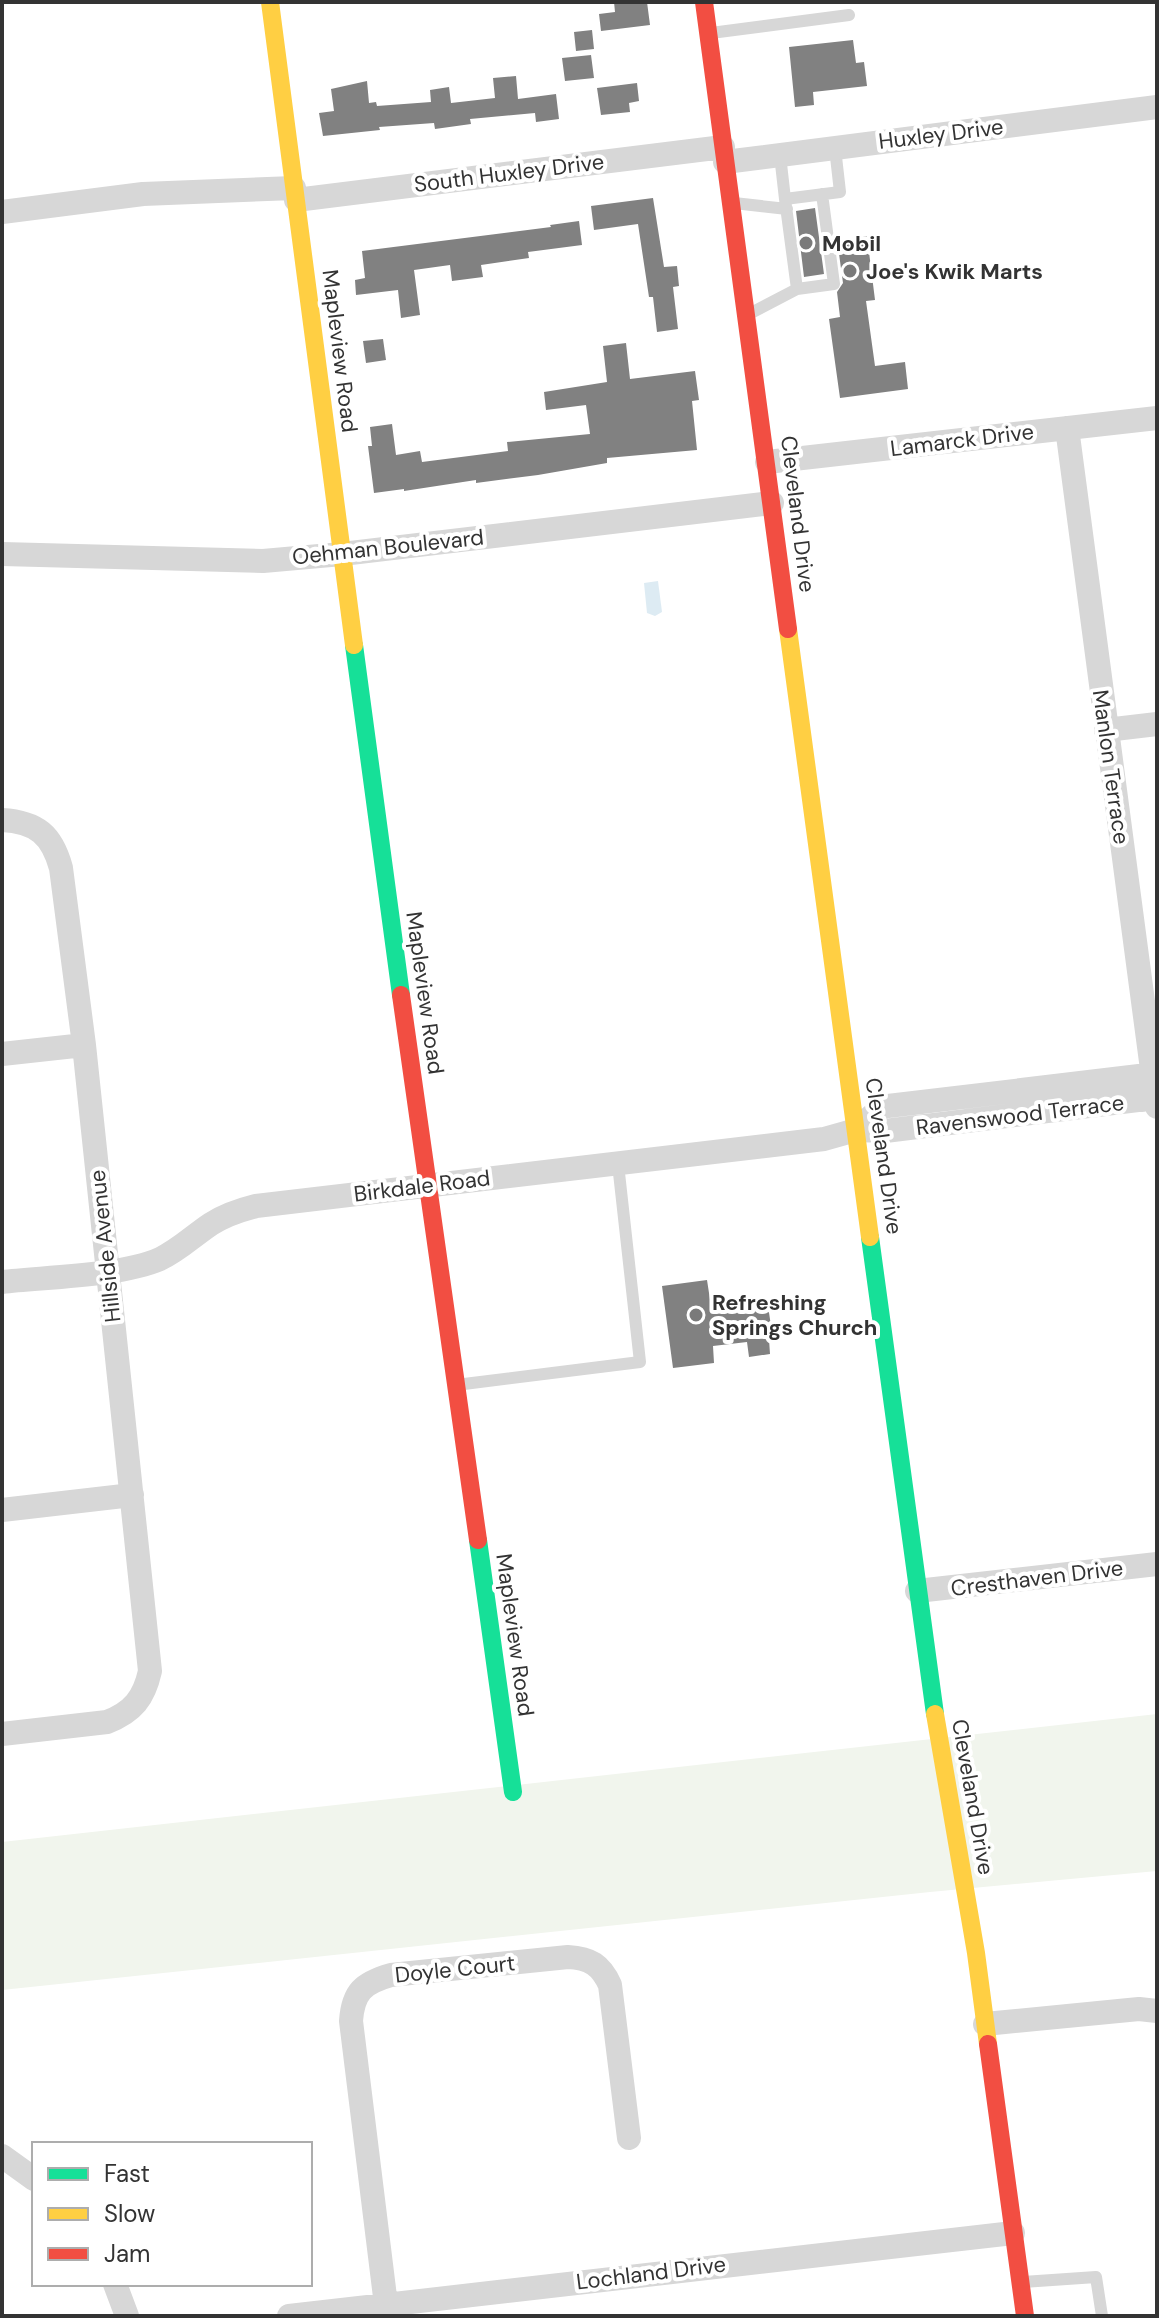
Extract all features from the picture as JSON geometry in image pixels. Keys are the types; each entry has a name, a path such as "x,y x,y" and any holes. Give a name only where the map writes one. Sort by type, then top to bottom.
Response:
{"street":[{"name":"Mapleview Road","path":"270,2 342,554 513,1792"},
{"name":"Cleveland Drive","path":"704,2 917,1591 938,1736 976,1953 1025,2316"},
{"name":"Huxley Drive","path":"724,154 780,155 1157,107"},
{"name":"South Huxley Drive","path":"2,212 143,194 295,194 724,154"},
{"name":"Lamarck Drive","path":"767,462 1157,418"},
{"name":"Manlon Terrace","path":"1067,428 1156,1093"},
{"name":"Oehman Boulevard","path":"2,554 263,561 772,503"},
{"path":"1106,730 1157,724"},
{"name":"Hillside Avenue","path":"2,820 19,821 46,836 56,850 61,868 84,1045 150,1671 147,1688 136,1705 123,1716 107,1722 2,1734"},
{"path":"2,1054 84,1045"},
{"name":"Ravenswood Terrace","path":"856,1130 885,1131 1015,1104 1142,1100 1156,1093"},
{"name":"Birkdale Road","path":"2,1282 131,1268 158,1260 179,1249 211,1224 256,1206 824,1139 856,1130"},
{"path":"2,1510 132,1495"},
{"name":"Cresthaven Drive","path":"917,1591 1157,1564"},
{"name":"Doyle Court","path":"386,2305 351,2021 352,2003 361,1990 374,1980 391,1975 568,1957 590,1960 604,1973 610,1985 629,2138"},
{"path":"985,2024 1139,2009 1157,2011"},
{"path":"2,2156 32,2178"},
{"name":"Lochland Drive","path":"289,2316 1013,2233"},
{"path":"116,2286 127,2316"}],"lane":[{"path":"708,33 849,15"},
{"path":"730,202 786,204 840,192 835,148"},
{"path":"780,155 794,244 797,289"},
{"path":"746,315 797,289 834,284 823,240 822,194"},
{"path":"456,1385 640,1362 618,1164"},
{"path":"1020,2282 1096,2277 1102,2316"}],"shaded area":[{"path":"658,581 662,612 655,616 647,613 644,583"},
{"path":"1157,1714 1157,1871 2,1990 2,1842"}],"building":[{"path":"614,2 647,2 650,25 601,31 599,14 615,12"},
{"path":"592,30 594,49 576,51 574,32"},
{"path":"853,40 856,63 864,62 867,86 813,92 814,105 795,107 789,47"},
{"path":"591,55 594,78 565,81 562,58"},
{"path":"516,76 518,99 556,94 559,119 536,122 535,113 470,119 471,124 435,129 434,123 379,127 380,130 323,136 319,113 334,111 331,89 367,81 369,103 376,102 377,106 431,102 430,90 449,87 451,103 495,98 493,78"},
{"path":"637,83 639,101 629,103 630,112 601,115 597,88"},
{"path":"653,198 664,267 677,266 679,286 673,287 678,329 657,332 638,224 594,230 591,206"},
{"path":"815,208 824,274 804,277 796,211"},
{"path":"579,221 582,245 528,252 529,258 481,265 483,277 452,281 450,265 414,270 420,315 401,318 398,290 356,295 355,280 365,278 362,251"},
{"path":"867,236 875,300 866,301 875,366 905,362 908,389 840,398 829,319 840,317 837,292 843,283 837,239"},
{"path":"383,339 386,360 366,363 363,341"},
{"path":"626,343 630,379 695,371 699,400 692,401 697,450 607,458 607,463 538,475 374,493 368,446 372,446 370,427 392,424 396,455 420,451 422,462 508,451 507,442 590,434 586,405 546,410 544,392 607,382 603,346"},
{"path":"707,1280 711,1306 716,1306 716,1313 768,1306 773,1339 769,1339 770,1354 749,1357 747,1342 713,1346 714,1363 673,1368 662,1286"}],"traffic: fast":[{"path":"354,645 401,995"},
{"path":"870,1237 935,1714"},
{"path":"478,1540 513,1792"}],"traffic: slow":[{"path":"270,2 354,645"},
{"path":"788,629 870,1237"},
{"path":"935,1714 976,1953 988,2044"}],"traffic: jam":[{"path":"704,2 788,629"},
{"path":"401,995 478,1540"},
{"path":"988,2044 1025,2316"}],"place":[{"name":"Mobil","path":"806,243"},
{"name":"Joe's Kwik Marts","path":"850,271"},
{"name":"Refreshing Springs Church","path":"696,1315"}]}
